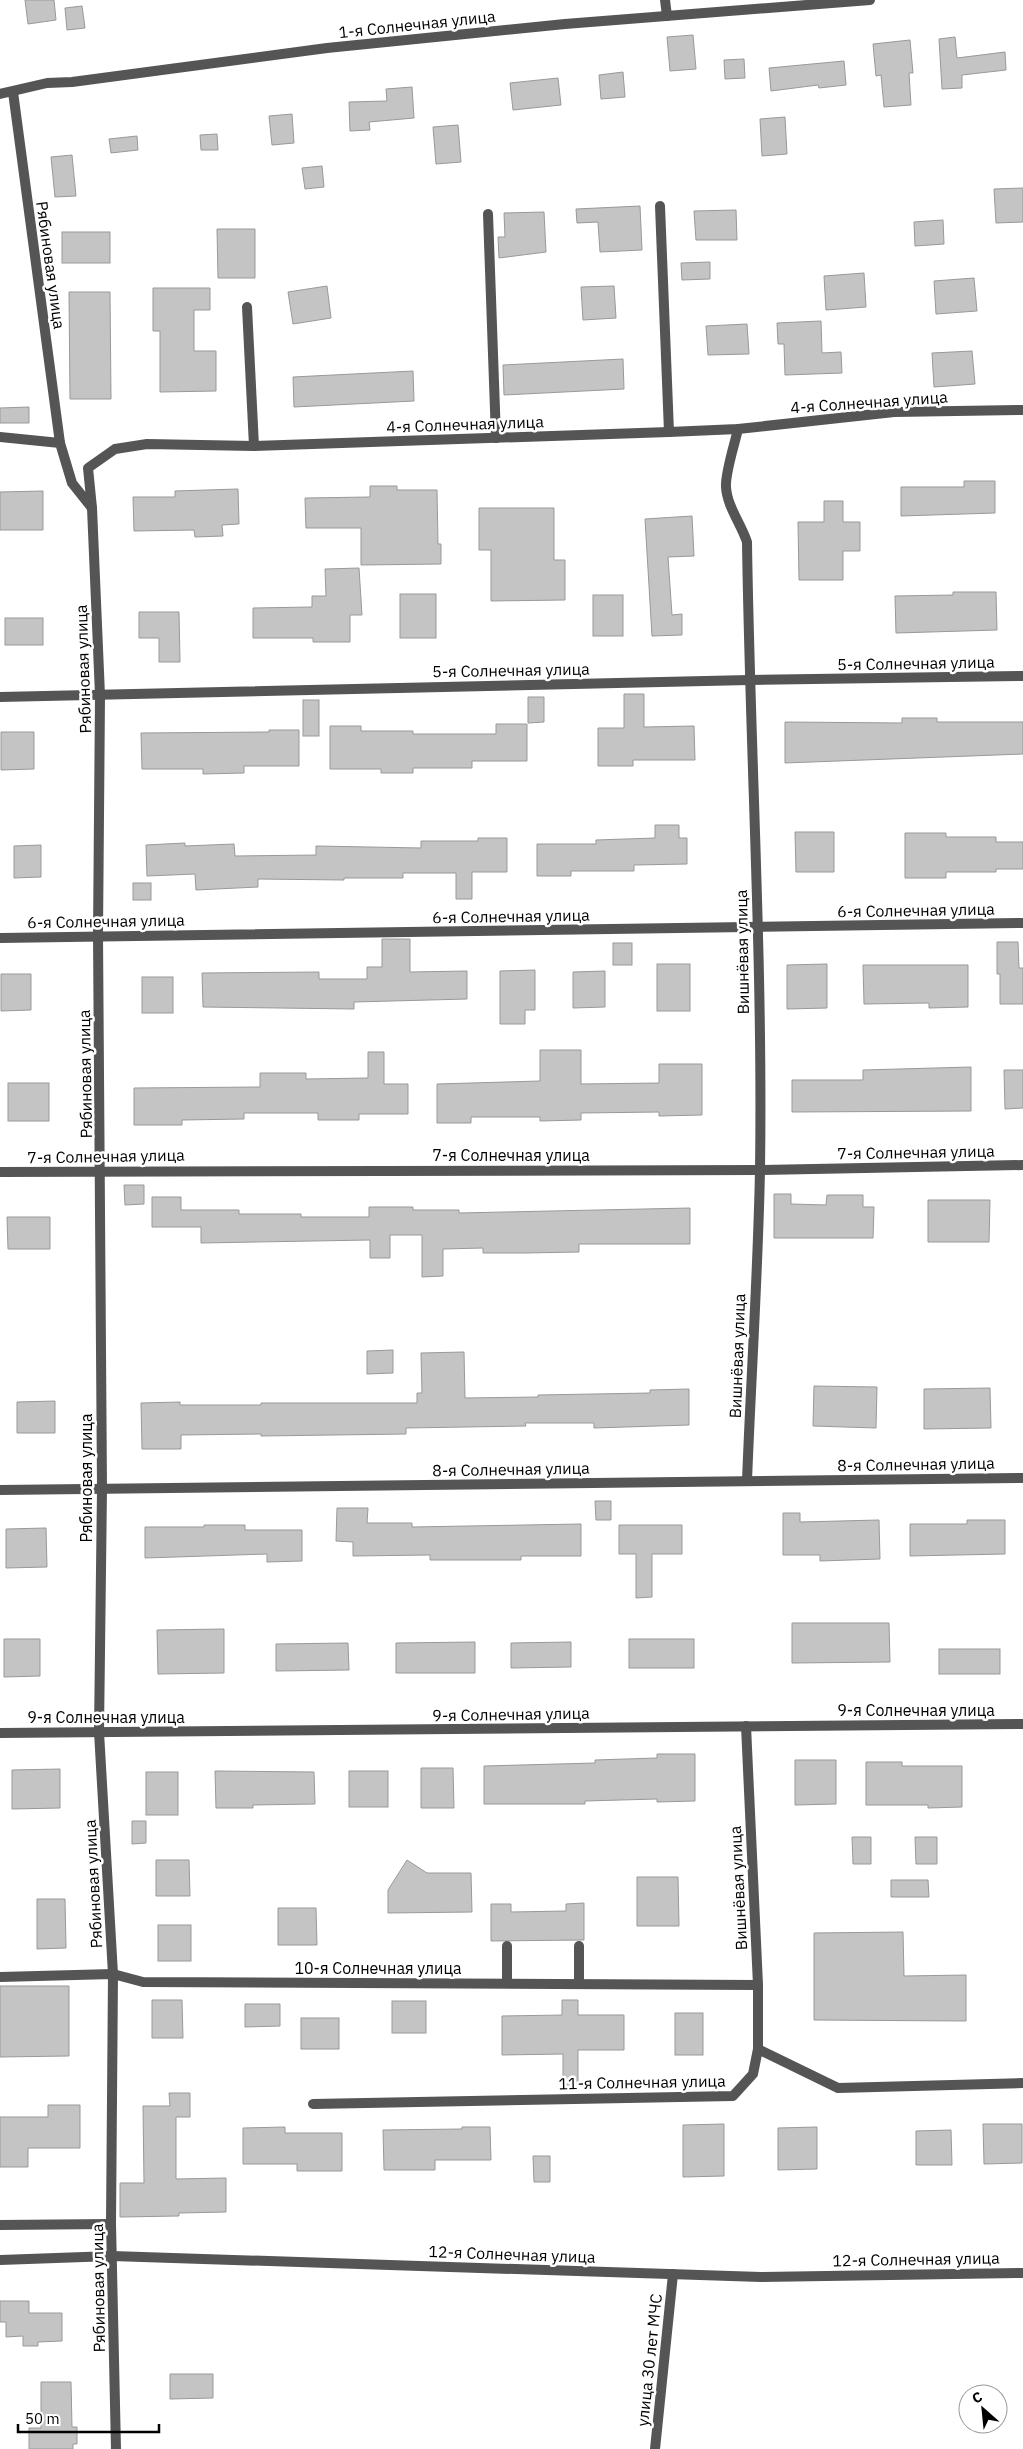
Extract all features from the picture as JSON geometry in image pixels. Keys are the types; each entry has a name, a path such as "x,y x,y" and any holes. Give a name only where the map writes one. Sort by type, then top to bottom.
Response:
{"street":[{"path":"665,0 667,16"},
{"name":"1-я Солнечная улица","path":"0,94 47,83 72,82 326,48 566,24 870,0"},
{"name":"Рябиновая улица","path":"13,92 60,443"},
{"path":"660,206 668,432"},
{"path":"488,214 496,438"},
{"path":"248,307 254,446"},
{"name":"4-я Солнечная улица","path":"92,508 88,468 115,449 147,444 254,446 668,432 738,429 894,412 1023,410"},
{"name":"Вишнёвая улица","path":"738,429 726,486 733,512 748,542 749,680 758,928 760,1170 747,1481"},
{"path":"0,437 60,443 72,484 92,508"},
{"name":"Рябиновая улица","path":"92,508 100,695 98,936 102,1171 102,1489 99,1732 113,1974 111,2224 116,2449"},
{"name":"5-я Солнечная улица","path":"0,697 749,680 1023,676"},
{"name":"6-я Солнечная улица","path":"0,938 1023,923"},
{"name":"7-я Солнечная улица","path":"0,1172 760,1170 1023,1165"},
{"name":"8-я Солнечная улица","path":"0,1490 1023,1478"},
{"name":"9-я Солнечная улица","path":"0,1733 1023,1724"},
{"name":"Вишнёвая улица","path":"746,1726 758,1985 758,2049"},
{"path":"507,1946 507,1983"},
{"path":"579,1946 579,1984"},
{"name":"10-я Солнечная улица","path":"0,1977 113,1974 143,1982 758,1985"},
{"path":"758,2049 838,2088 1023,2083"},
{"name":"11-я Солнечная улица","path":"313,2104 734,2096 753,2074 758,2049"},
{"path":"0,2225 111,2224"},
{"name":"12-я Солнечная улица","path":"0,2260 112,2256 761,2277 1023,2273"},
{"name":"улица 30 лет МЧС","path":"656,2449 673,2274"}],"building":[{"path":"25,0 54,0 56,20 28,24"},
{"path":"82,6 85,28 67,30 65,8"},
{"path":"693,35 696,69 670,71 667,37"},
{"path":"955,37 957,58 1005,52 1006,70 962,75 962,88 942,89 939,39"},
{"path":"910,40 913,73 909,73 911,105 884,107 881,75 876,76 873,44"},
{"path":"744,59 745,78 725,79 724,60"},
{"path":"844,61 846,85 819,88 818,85 771,91 769,68"},
{"path":"623,72 625,97 601,99 599,75"},
{"path":"558,78 561,105 513,110 510,83"},
{"path":"412,87 414,118 369,122 370,130 350,131 349,102 387,101 386,89"},
{"path":"292,114 294,143 272,145 269,116"},
{"path":"785,117 787,154 762,156 760,119"},
{"path":"458,125 461,162 436,164 433,127"},
{"path":"217,134 218,150 201,150 200,135"},
{"path":"137,136 138,150 111,153 109,139"},
{"path":"72,155 76,196 55,197 51,157"},
{"path":"322,166 324,187 305,189 302,168"},
{"path":"1023,188 1023,222 996,223 994,189"},
{"path":"640,206 642,250 600,252 598,222 577,223 576,209"},
{"path":"736,210 737,240 696,240 694,211"},
{"path":"544,212 546,252 499,258 498,237 505,237 504,213"},
{"path":"943,220 944,244 915,246 914,222"},
{"path":"217,229 255,229 255,278 218,278"},
{"path":"62,232 110,232 110,263 62,263"},
{"path":"710,262 710,279 682,280 681,263"},
{"path":"864,273 866,307 826,310 824,276"},
{"path":"974,278 977,311 936,314 934,281"},
{"path":"327,286 331,318 293,324 288,292"},
{"path":"614,286 616,318 583,320 581,287"},
{"path":"153,288 210,288 210,310 194,310 194,351 216,351 216,391 160,392 160,331 153,331"},
{"path":"69,292 110,292 111,399 70,399"},
{"path":"821,321 822,353 841,352 842,373 785,375 784,344 778,344 777,323"},
{"path":"747,324 749,354 708,355 706,326"},
{"path":"972,351 975,384 934,387 932,353"},
{"path":"623,359 624,389 504,395 503,365"},
{"path":"413,371 414,401 294,407 293,377"},
{"path":"29,407 29,423 0,423 0,408"},
{"path":"964,481 995,481 995,513 901,516 901,487 964,487"},
{"path":"370,486 397,486 397,490 437,490 438,544 441,544 441,564 361,565 361,528 306,528 305,498 370,497"},
{"path":"238,489 239,524 222,525 223,536 195,537 194,530 134,531 133,497 175,497 175,491"},
{"path":"43,491 43,530 0,530 0,492"},
{"path":"824,501 843,501 843,522 860,522 860,551 843,551 843,580 799,580 798,522 824,522"},
{"path":"479,508 554,508 554,560 565,560 565,600 491,601 491,550 479,550"},
{"path":"692,516 694,556 668,557 672,615 682,614 682,635 652,636 645,519"},
{"path":"359,568 362,615 350,615 350,642 313,642 313,638 253,638 253,608 312,607 312,596 326,596 325,569"},
{"path":"953,592 996,592 997,630 896,633 895,596 953,595"},
{"path":"400,594 436,594 436,638 400,638"},
{"path":"593,595 623,595 623,636 593,636"},
{"path":"139,612 179,612 180,662 159,662 159,638 139,638"},
{"path":"5,618 43,618 43,645 5,645"},
{"path":"624,694 644,694 644,727 694,726 695,760 633,760 633,766 598,766 598,728 624,728"},
{"path":"528,697 544,697 544,722 528,723"},
{"path":"303,700 319,700 319,736 303,736"},
{"path":"902,718 937,718 937,722 1023,722 1023,754 785,763 785,722 902,723"},
{"path":"496,724 527,724 527,761 472,761 472,768 413,768 413,773 381,773 381,769 330,769 330,726 361,726 361,731 413,731 413,734 496,734"},
{"path":"269,730 299,730 299,766 244,766 244,773 203,774 203,769 142,769 141,733 269,732"},
{"path":"1,732 34,732 34,769 1,770"},
{"path":"655,825 679,825 679,838 687,838 687,864 634,865 634,871 571,871 571,876 537,876 537,844 596,844 596,840 655,838"},
{"path":"795,832 834,832 834,872 796,872"},
{"path":"905,833 946,833 946,837 996,837 996,842 1023,842 1023,869 996,869 996,872 946,872 946,878 905,878"},
{"path":"478,838 507,838 507,872 472,872 472,899 456,899 456,873 403,873 403,878 344,878 344,880 258,879 258,887 196,890 195,874 147,876 146,845 185,843 185,846 234,844 235,856 316,855 316,846 421,848 421,841 478,841"},
{"path":"41,845 41,877 14,878 14,846"},
{"path":"133,883 151,883 151,900 133,900"},
{"path":"382,939 410,939 410,972 467,971 467,999 354,1002 354,1009 203,1007 202,973 319,972 319,979 367,979 367,967 382,967"},
{"path":"997,942 1018,942 1019,968 1023,968 1023,1004 1000,1004 1000,974 997,974"},
{"path":"613,943 632,943 632,965 613,965"},
{"path":"657,964 690,964 690,1011 657,1011"},
{"path":"827,964 827,1008 787,1009 787,965"},
{"path":"863,965 968,965 968,1007 929,1008 929,1003 864,1004"},
{"path":"535,970 535,1010 525,1010 525,1024 500,1024 500,971"},
{"path":"605,971 605,1007 573,1008 573,972"},
{"path":"1,974 31,974 31,1010 1,1011"},
{"path":"142,977 173,977 173,1013 142,1013"},
{"path":"540,1050 581,1050 581,1084 659,1083 659,1064 702,1064 702,1115 659,1116 659,1112 581,1113 581,1120 540,1121 540,1117 471,1117 471,1123 437,1123 437,1084 540,1081"},
{"path":"368,1052 384,1052 384,1084 408,1084 408,1114 359,1114 359,1120 318,1120 318,1113 244,1113 244,1119 182,1120 182,1125 134,1125 134,1088 260,1087 260,1073 306,1073 306,1079 368,1078"},
{"path":"971,1067 971,1111 792,1112 792,1080 863,1080 863,1070"},
{"path":"1004,1070 1023,1070 1023,1108 1005,1109"},
{"path":"8,1083 49,1083 49,1121 8,1121"},
{"path":"124,1185 144,1185 144,1204 125,1205"},
{"path":"774,1194 791,1194 791,1204 826,1205 827,1195 863,1195 863,1207 874,1207 873,1238 774,1238"},
{"path":"152,1197 181,1197 181,1210 239,1210 239,1214 301,1214 301,1217 369,1217 369,1207 413,1207 413,1210 459,1210 459,1213 690,1208 690,1244 579,1244 579,1252 483,1253 483,1248 443,1249 443,1276 422,1277 422,1235 390,1235 390,1258 370,1258 370,1240 201,1243 201,1227 152,1227"},
{"path":"928,1200 990,1200 989,1242 928,1242"},
{"path":"7,1217 50,1217 50,1249 8,1249"},
{"path":"393,1350 393,1373 367,1374 367,1351"},
{"path":"464,1352 465,1398 650,1393 650,1390 689,1389 689,1425 594,1428 594,1423 525,1423 526,1426 406,1428 406,1434 181,1435 181,1449 142,1449 141,1403 180,1402 180,1405 261,1405 261,1403 417,1403 417,1393 422,1393 421,1353"},
{"path":"814,1386 877,1387 876,1428 813,1426"},
{"path":"990,1388 991,1428 924,1429 924,1389"},
{"path":"55,1401 55,1433 17,1433 17,1402"},
{"path":"595,1501 611,1501 611,1520 596,1520"},
{"path":"337,1508 368,1508 367,1523 412,1523 412,1527 581,1524 581,1556 521,1556 521,1560 430,1560 430,1555 353,1556 353,1542 336,1541"},
{"path":"783,1513 800,1513 800,1522 879,1520 880,1559 820,1561 820,1555 783,1555"},
{"path":"967,1520 1005,1520 1005,1554 910,1556 910,1524 967,1524"},
{"path":"204,1525 245,1525 245,1530 302,1530 302,1561 267,1562 267,1554 145,1558 145,1527 204,1527"},
{"path":"619,1525 682,1525 682,1554 652,1554 652,1597 636,1598 636,1554 619,1554"},
{"path":"46,1528 47,1567 6,1568 6,1529"},
{"path":"792,1623 889,1623 890,1662 792,1663"},
{"path":"224,1629 224,1673 158,1674 157,1630"},
{"path":"4,1639 40,1639 40,1676 4,1677"},
{"path":"629,1639 694,1639 694,1668 629,1668"},
{"path":"475,1642 475,1673 396,1673 396,1643"},
{"path":"571,1642 571,1667 511,1668 511,1643"},
{"path":"348,1643 349,1670 276,1671 276,1644"},
{"path":"939,1649 1000,1649 1000,1674 939,1674"},
{"path":"657,1754 695,1754 695,1801 657,1802 657,1799 585,1801 585,1804 484,1804 484,1766 595,1763 595,1760 657,1758"},
{"path":"795,1760 836,1760 836,1804 795,1805"},
{"path":"866,1762 902,1762 902,1766 962,1766 962,1807 928,1808 928,1805 866,1805"},
{"path":"421,1768 453,1768 454,1808 421,1808"},
{"path":"60,1769 60,1808 12,1809 12,1770"},
{"path":"215,1771 314,1772 315,1804 253,1805 253,1808 216,1808"},
{"path":"349,1771 388,1771 388,1807 349,1807"},
{"path":"146,1772 178,1772 178,1815 146,1815"},
{"path":"132,1821 146,1821 146,1843 132,1844"},
{"path":"852,1837 871,1837 871,1864 853,1864"},
{"path":"915,1837 937,1837 937,1864 916,1864"},
{"path":"156,1860 189,1860 190,1896 156,1896"},
{"path":"407,1860 427,1873 471,1873 472,1912 388,1913 388,1890"},
{"path":"637,1877 678,1877 679,1926 637,1926"},
{"path":"891,1880 928,1880 929,1897 891,1897"},
{"path":"37,1899 65,1899 66,1948 37,1949"},
{"path":"584,1903 584,1940 491,1941 491,1904 511,1904 511,1912 566,1911 566,1904"},
{"path":"278,1908 316,1908 317,1945 278,1945"},
{"path":"158,1925 191,1925 191,1961 158,1961"},
{"path":"903,1932 904,1976 966,1975 966,2021 814,2020 814,1933"},
{"path":"0,1986 69,1986 69,2056 0,2057"},
{"path":"152,2000 182,2000 183,2038 152,2038"},
{"path":"562,2000 578,2000 578,2015 624,2015 624,2050 578,2050 578,2085 563,2085 563,2054 502,2055 502,2016 562,2015"},
{"path":"392,2001 426,2001 426,2033 392,2033"},
{"path":"245,2004 280,2004 280,2026 245,2027"},
{"path":"675,2013 703,2013 703,2055 675,2055"},
{"path":"301,2018 339,2018 339,2049 301,2049"},
{"path":"169,2093 190,2093 190,2117 176,2117 176,2179 226,2178 226,2212 179,2213 179,2216 120,2217 120,2183 144,2183 143,2106 170,2106"},
{"path":"48,2105 80,2105 80,2148 28,2148 28,2167 0,2167 0,2117 48,2117"},
{"path":"724,2124 724,2176 683,2177 683,2125"},
{"path":"983,2124 1022,2124 1022,2163 984,2164"},
{"path":"285,2127 285,2133 342,2133 342,2171 297,2171 297,2164 243,2164 243,2128"},
{"path":"462,2127 490,2127 491,2160 435,2160 435,2170 384,2170 383,2130 462,2129"},
{"path":"817,2127 817,2169 778,2170 778,2128"},
{"path":"951,2130 952,2165 916,2165 916,2131"},
{"path":"533,2156 550,2156 550,2182 534,2182"},
{"path":"0,2301 29,2301 29,2313 62,2313 62,2341 38,2342 38,2346 23,2346 23,2336 6,2337 6,2322 0,2322"},
{"path":"170,2374 213,2374 213,2398 170,2399"},
{"path":"41,2382 71,2382 72,2427 77,2427 77,2444 73,2444 73,2449 29,2449 29,2428 41,2428"}]}
